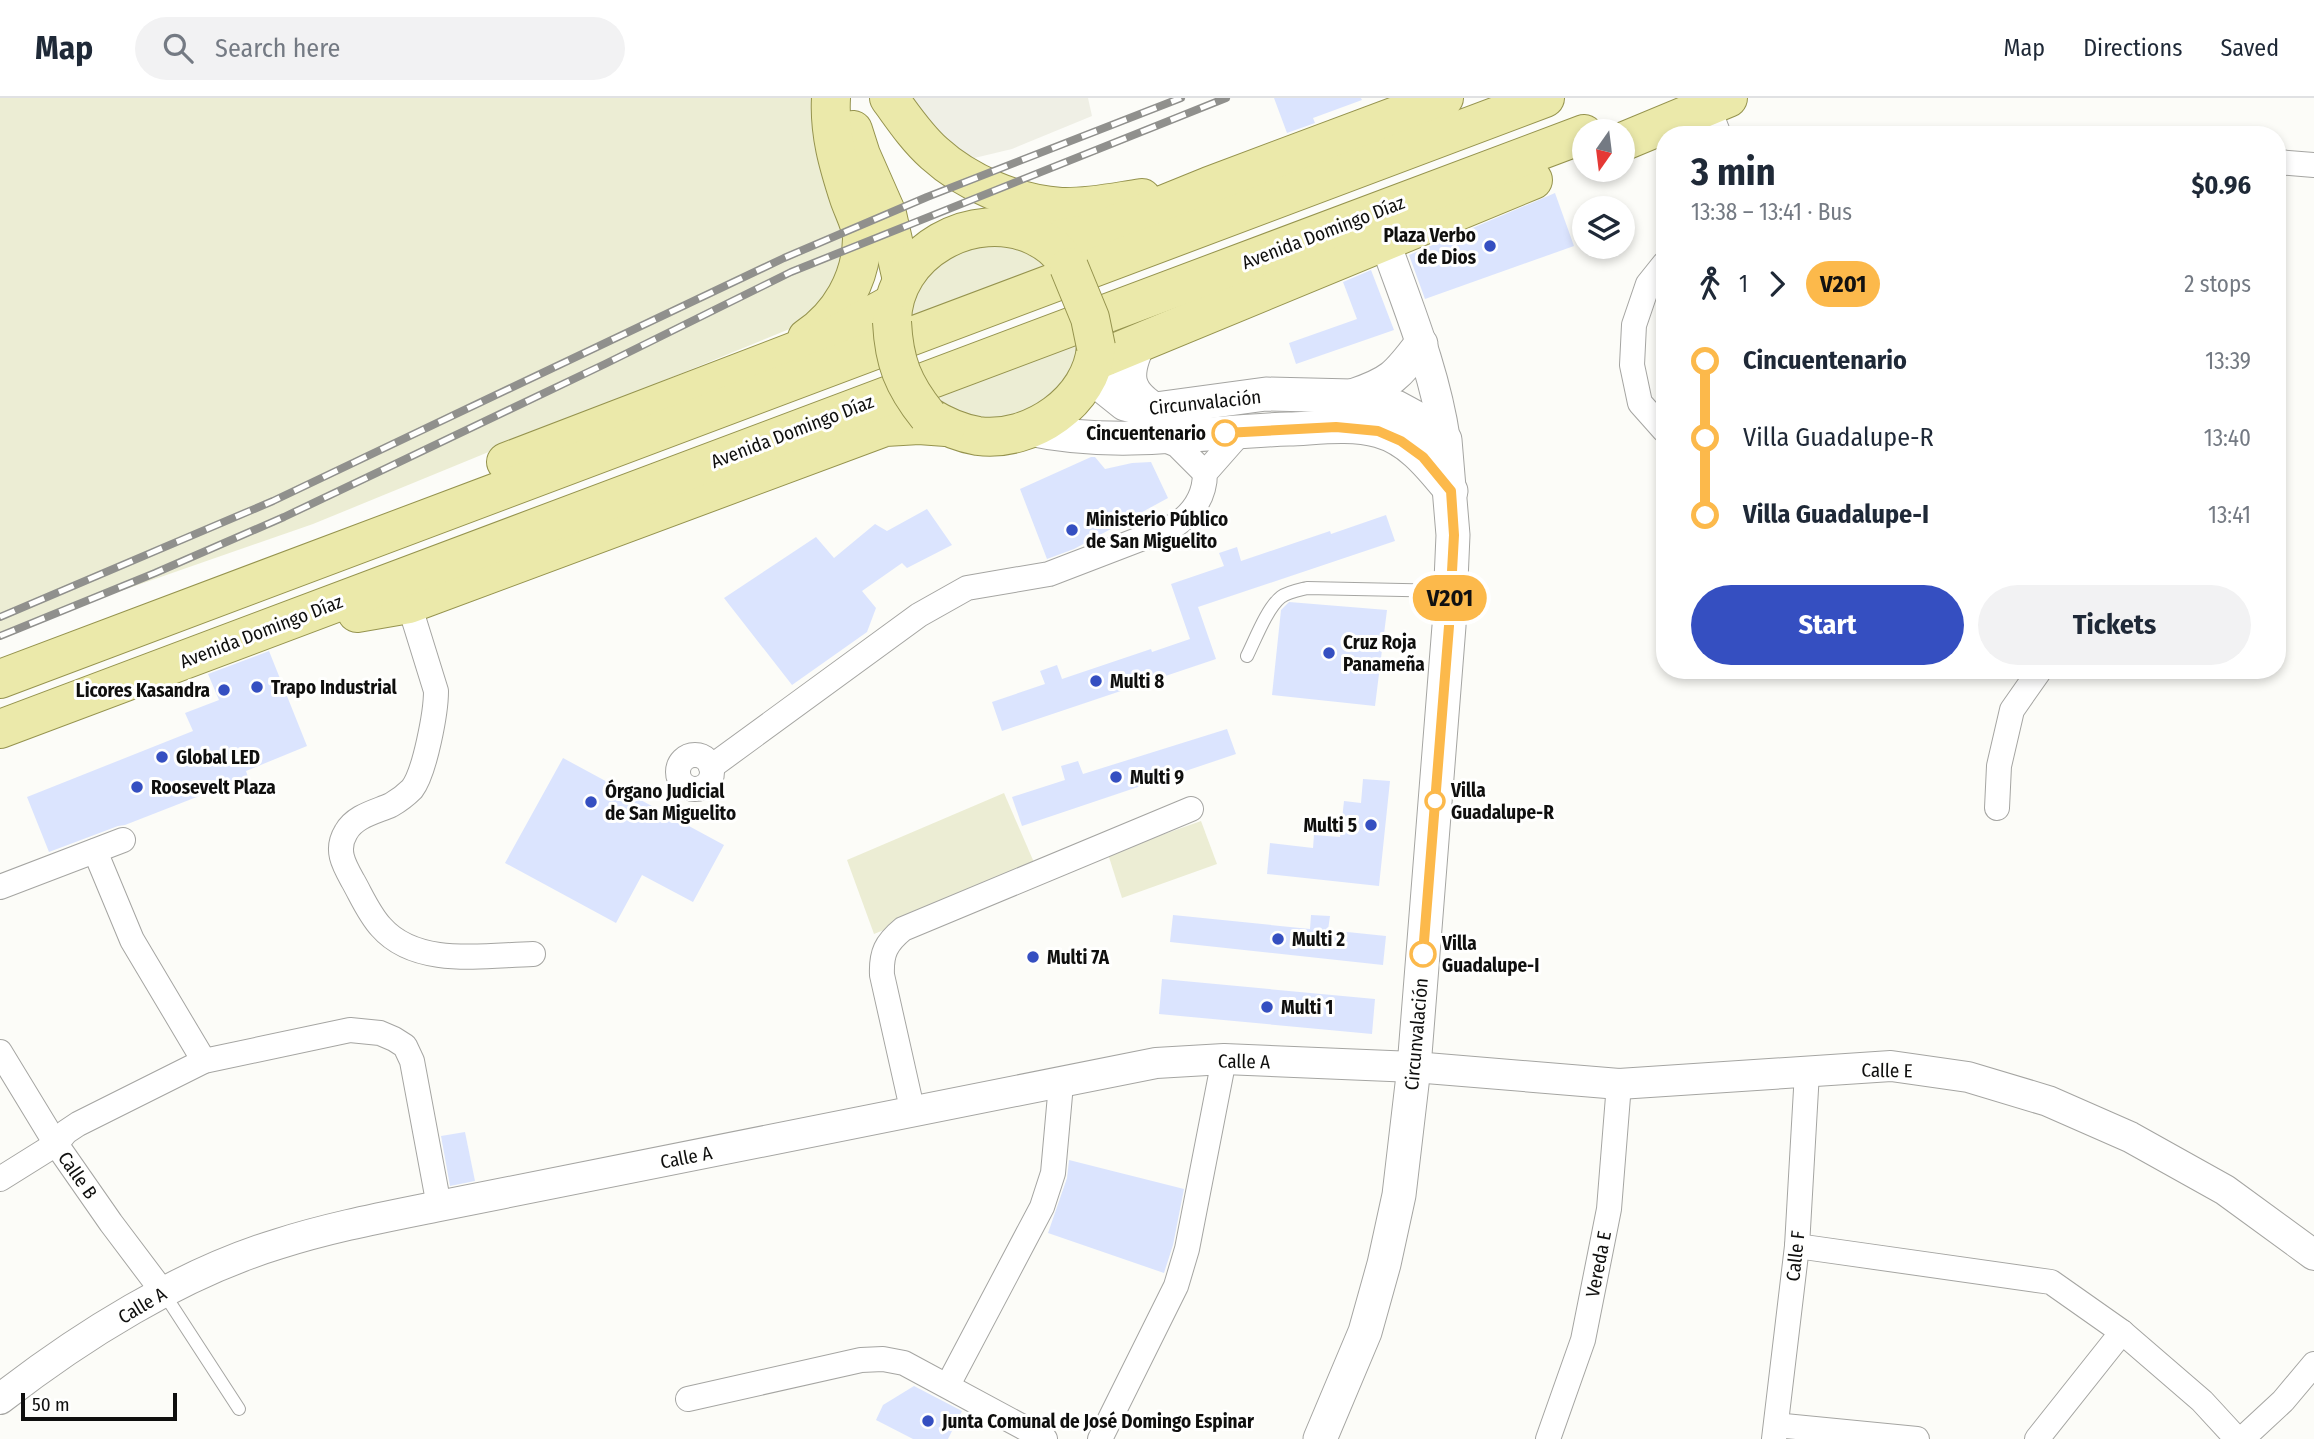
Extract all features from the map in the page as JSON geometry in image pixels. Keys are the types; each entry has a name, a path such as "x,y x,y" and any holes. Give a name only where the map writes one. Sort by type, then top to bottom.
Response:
{"main road":[{"path":"778,356 818,331 841,307 856,275 862,237 835,154 830,120 831,98"},
{"path":"145,626 255,565 519,456 832,337 896,302 920,257 944,239 972,229 1001,226 1020,229 1057,254 1090,317 1094,361 1068,404 1050,419 1005,436 979,436 937,422 912,396 900,373 894,348 896,302 887,215 861,155 845,98"},
{"path":"865,98 883,136 910,163 937,186 1001,226"},
{"path":"890,98 910,127 934,153 963,174 995,191 1028,202 1061,206 1096,205 1209,186"},
{"path":"1057,254 1093,233 1209,186 1444,98"},
{"path":"0,679 1545,98"},
{"path":"1635,123 1709,109"},
{"path":"1664,126 1709,109"},
{"path":"1635,137 1656,129"},
{"name":"Avenida Domingo Díaz","path":"0,729 1572,139"},
{"path":"1094,361 1572,164"},
{"path":"1139,343 1130,366 1132,387 1159,424"},
{"path":"1352,396 1380,387 1399,374 1422,344"},
{"name":"Circunvalación","path":"1094,361 1125,404 1139,409 1159,424 1242,432 1336,427 1378,431 1401,441 1423,457 1451,491"},
{"name":"Circunvalación","path":"1029,429 1060,436 1159,424 1266,394 1352,396 1396,407 1420,420 1444,440 1454,535 1451,591 1414,1067 1399,1195 1365,1332 1321,1439"},
{"path":"266,629 409,604 886,427 937,422"}],"street":[{"path":"2286,163 2314,165"},
{"name":"Circunvalación","path":"1385,242 1440,403 1444,440"},
{"path":"1656,274 1648,284 1634,326 1632,365 1640,403 1656,421"},
{"path":"1159,424 1205,473"},
{"path":"711,767 919,615 967,587 1049,574 1174,527 1187,518 1197,503 1205,486 1205,473 1242,432"},
{"path":"409,604 436,691 436,705 422,765 412,788 404,797 353,824 343,839 341,858 374,919 383,930 410,947 439,956 533,954"},
{"path":"1997,808 1999,766 2011,710 2036,679"},
{"path":"913,1113 882,975 881,958 887,943 903,929 1191,809"},
{"path":"0,887 123,840"},
{"path":"95,851 132,940 204,1061"},
{"path":"0,1179 56,1144 66,1132 79,1124 204,1061 350,1030 380,1033 405,1046 412,1061 439,1206"},
{"name":"Calle B","path":"0,1052 56,1144 163,1292"},
{"path":"1100,1439 1176,1286 1187,1249 1224,1059"},
{"name":"Calle A","path":"0,1399 30,1375 163,1292 210,1269 278,1244 363,1222 1156,1063 1224,1059 1414,1067"},
{"name":"Calle E","path":"1414,1067 1619,1084 1891,1066 1968,1077 2048,1101 2130,1137 2225,1191 2314,1255"},
{"name":"Calle F","path":"1775,1432 1797,1246 1807,1073"},
{"path":"948,1385 1042,1206 1053,1172 1061,1084"},
{"name":"Vereda E","path":"1548,1439 1584,1340 1609,1209 1619,1084"},
{"path":"1797,1246 2051,1282 2122,1332 2202,1401 2240,1439 2283,1401 2314,1364"},
{"path":"2037,1439 2122,1332"},
{"path":"688,1399 861,1360 883,1359 904,1363 1045,1439"},
{"path":"1775,1432 1917,1439"}],"lane":[{"path":"1247,656 1273,607 1280,598 1292,592 1307,588 1451,591"},
{"path":"163,1292 239,1409"}],"shaded area":[{"path":"905,98 1088,98 1092,116 1012,149 966,160"}],"green space":[{"path":"0,98 814,98 854,249 826,314 313,524 0,633"},
{"path":"990,246 1018,249 1047,265 910,320 911,309 918,293 939,266 957,255"},
{"path":"1077,344 1074,364 1059,388 1044,403 1019,414 969,416 944,404 938,392"},
{"path":"1004,793 1036,867 874,934 847,860"},
{"path":"1201,821 1217,864 1122,898 1108,854"}],"building":[{"path":"1274,98 1362,100 1313,118 1315,123 1287,133"},
{"name":"Plaza Verbo de Dios","path":"1555,193 1572,240 1572,247 1425,299 1409,255"},
{"path":"1371,270 1394,330 1296,364 1289,343 1357,319 1343,282"},
{"name":"Ministerio Público de San Miguelito","path":"1095,457 1105,469 1151,462 1168,498 1074,549 1047,559 1020,489"},
{"path":"927,509 952,545 907,568 902,563 862,591 876,608 867,632 792,685 724,598 816,537 834,558 875,524 887,531"},
{"path":"1386,515 1395,541 1198,607 1216,659 1002,731 992,702 1045,684 1040,671 1057,665 1062,679 1190,639 1171,584 1224,566 1219,553 1237,547 1241,561"},
{"name":"Cruz Roja Panameña","path":"1289,602 1387,610 1375,706 1272,695 1281,610"},
{"name":"Roosevelt Plaza","path":"269,651 307,746 246,771 248,777 49,852 27,797 193,731 185,713 219,700 208,674"},
{"name":"Multi 9","path":"1227,729 1236,754 1022,826 1012,797 1065,780 1061,766 1078,761 1083,774"},
{"name":"Órgano Judicial de San Miguelito","path":"563,758 724,845 693,902 642,875 616,923 505,863"},
{"name":"Multi 5","path":"1363,779 1390,781 1379,886 1267,874 1270,843 1313,848 1314,835 1340,837 1344,801 1361,803"},
{"name":"Multi 2","path":"1173,915 1310,929 1311,915 1330,916 1328,930 1386,936 1383,965 1170,942"},
{"name":"Multi 1","path":"1162,979 1375,999 1372,1034 1159,1014"},
{"path":"465,1132 475,1181 450,1186 441,1136"},
{"path":"1069,1160 1184,1189 1173,1245 1164,1273 1048,1233 1067,1178"},
{"path":"914,1386 962,1411 948,1439 913,1439 876,1420 883,1405"}],"railway":[{"path":"0,617 273,501 784,258 927,197 1181,98"},
{"path":"0,636 284,517 791,272 1226,98"}],"bus line":[{"name":"V201","path":"1225,433 1336,427 1378,431 1401,441 1423,457 1451,491 1454,535 1449,626 1423,954"}],"place":[{"name":"Plaza Verbo de Dios","path":"1490,246"},
{"name":"Cincuentenario","path":"1225,433"},
{"name":"Ministerio Público de San Miguelito","path":"1072,530"},
{"name":"Cruz Roja Panameña","path":"1329,653"},
{"name":"Multi 8","path":"1096,681"},
{"name":"Trapo Industrial","path":"257,687"},
{"name":"Licores Kasandra","path":"224,690"},
{"name":"Global LED","path":"162,757"},
{"name":"Multi 9","path":"1116,777"},
{"name":"Roosevelt Plaza","path":"137,787"},
{"name":"Villa Guadalupe-R","path":"1435,801"},
{"name":"Órgano Judicial de San Miguelito","path":"591,802"},
{"name":"Multi 5","path":"1371,825"},
{"name":"Multi 2","path":"1278,939"},
{"name":"Villa Guadalupe-I","path":"1423,954"},
{"name":"Multi 7A","path":"1033,957"},
{"name":"Multi 1","path":"1267,1007"},
{"name":"Junta Comunal de José Domingo Espinar","path":"928,1421"}]}
